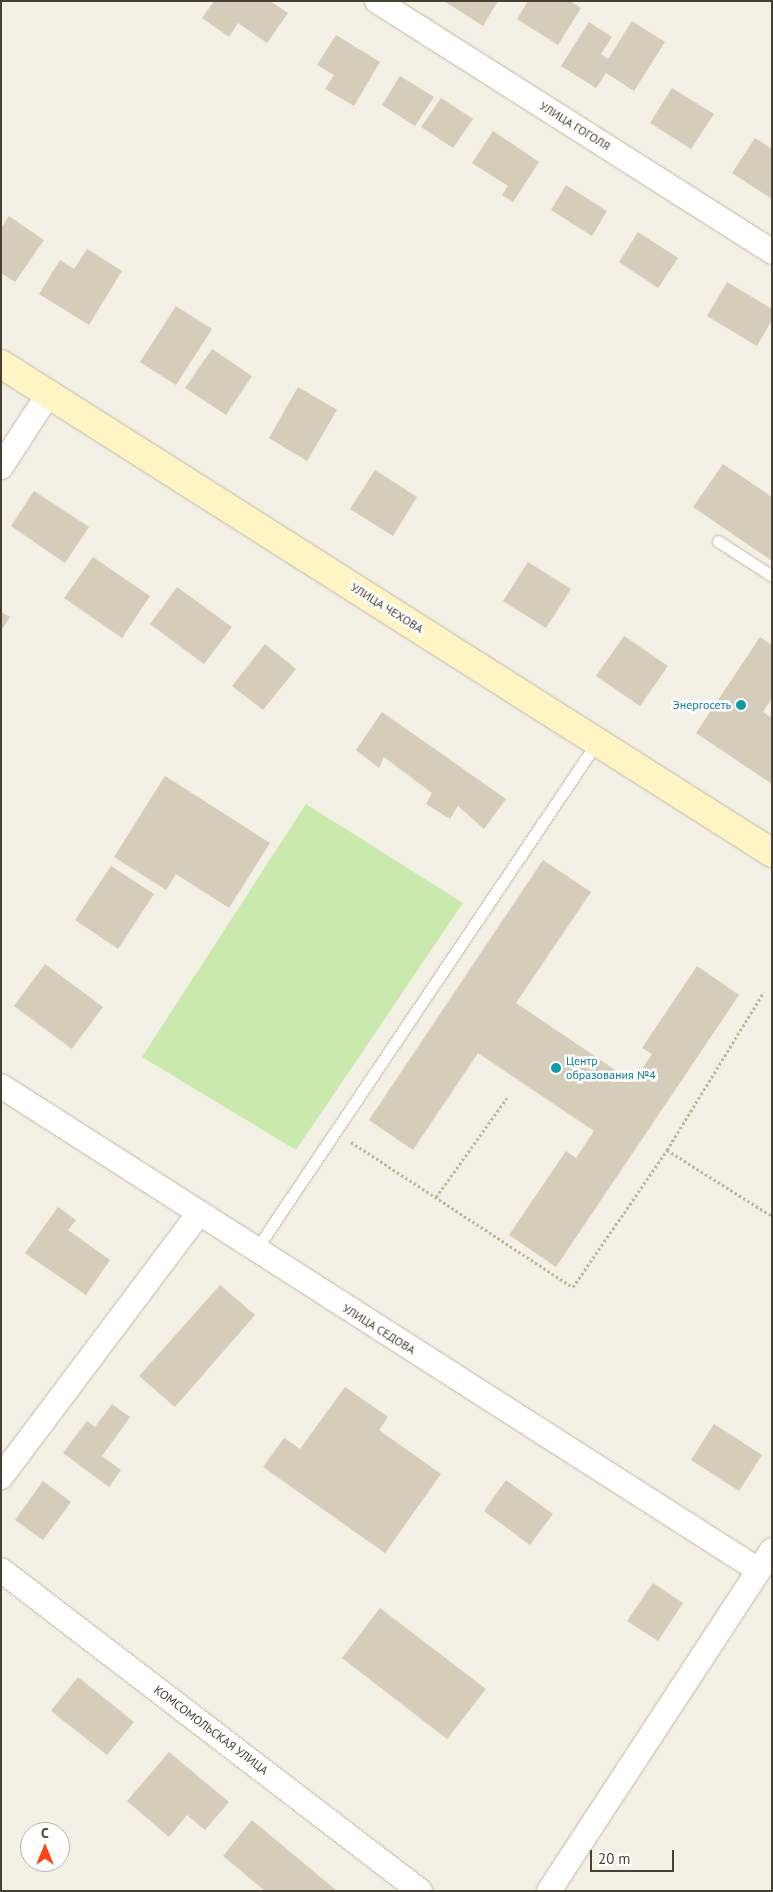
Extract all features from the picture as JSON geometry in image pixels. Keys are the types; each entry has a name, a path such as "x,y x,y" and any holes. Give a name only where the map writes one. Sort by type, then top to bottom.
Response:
{"main road":[{"name":"УЛИЦА ЧЕХОВА","path":"1,364 772,853"}],"street":[{"name":"УЛИЦА ГОГОЛЯ","path":"378,1 772,252"},
{"path":"1,467 49,393"},
{"name":"УЛИЦА СЕДОВА","path":"1,1086 198,1216 758,1570"},
{"path":"1,1477 198,1216"},
{"path":"549,1891 772,1550"},
{"name":"КОМСОМОЛЬСКАЯ УЛИЦА","path":"1,1570 420,1891"}],"lane":[{"path":"718,541 772,576"},
{"path":"255,1251 597,741"}],"path":[{"path":"336,1131 573,1287 667,1150 764,992"},
{"path":"436,1197 507,1098"},
{"path":"667,1150 772,1216"}],"green space":[{"path":"306,804 463,903 296,1150 142,1057"}],"building":[{"path":"214,1 270,1 288,13 267,43 238,23 229,37 202,18"},
{"path":"444,1 498,1 483,26"},
{"path":"528,1 570,1 581,8 558,45 517,19"},
{"path":"632,21 665,42 634,91 606,73 596,88 561,66 589,22 612,37 601,54 608,59"},
{"path":"336,35 380,62 354,106 325,89 334,75 317,65"},
{"path":"400,76 434,97 415,126 382,105"},
{"path":"672,88 714,114 691,149 650,123"},
{"path":"441,98 473,119 453,148 421,127"},
{"path":"493,131 539,162 513,202 502,195 508,186 472,163"},
{"path":"755,138 772,149 772,199 732,173"},
{"path":"566,185 607,211 592,236 551,210"},
{"path":"9,216 44,240 15,282 1,273 1,228"},
{"path":"638,232 678,258 658,288 619,262"},
{"path":"87,249 122,271 89,325 39,294 60,260 74,269"},
{"path":"727,282 772,309 772,320 757,346 707,316"},
{"path":"176,306 212,329 176,385 140,362"},
{"path":"212,349 252,376 226,415 185,388"},
{"path":"298,387 337,410 307,461 269,438"},
{"path":"723,464 772,497 772,561 693,507"},
{"path":"375,470 417,497 393,536 350,509"},
{"path":"34,491 89,527 65,563 11,526"},
{"path":"93,557 150,596 122,638 64,598"},
{"path":"528,562 571,589 546,628 503,601"},
{"path":"177,587 232,627 204,664 150,624"},
{"path":"1,612 10,617 1,631"},
{"path":"624,636 668,666 640,706 596,676"},
{"name":"Энергосеть","path":"760,637 772,645 772,698 763,712 772,718 772,784 696,733"},
{"path":"265,644 296,669 263,710 232,686"},
{"path":"382,712 506,799 484,829 458,806 450,819 426,804 432,793 384,757 379,768 356,750"},
{"path":"165,776 270,843 229,908 176,874 166,890 114,857"},
{"name":"Центр образования №4","path":"543,860 591,892 516,1003 633,1082 652,1054 642,1048 697,966 739,995 556,1267 509,1235 566,1151 576,1158 594,1131 478,1053 413,1150 369,1120"},
{"path":"111,866 154,894 118,949 75,920"},
{"path":"45,964 103,1007 72,1049 14,1006"},
{"path":"58,1207 76,1220 68,1230 110,1260 86,1295 25,1253"},
{"path":"220,1285 255,1315 175,1407 139,1376"},
{"path":"345,1387 388,1417 379,1430 441,1474 385,1553 263,1467 284,1438 300,1449"},
{"path":"112,1404 130,1417 102,1456 121,1470 109,1487 63,1453 87,1421 95,1427"},
{"path":"714,1424 762,1455 739,1491 691,1460"},
{"path":"506,1480 553,1514 530,1545 484,1511"},
{"path":"43,1481 71,1502 43,1540 15,1520"},
{"path":"653,1583 683,1603 658,1641 627,1621"},
{"path":"380,1608 486,1689 447,1739 342,1658"},
{"path":"78,1677 134,1722 107,1755 51,1711"},
{"path":"169,1752 229,1802 205,1830 187,1815 169,1837 127,1801"},
{"path":"252,1820 337,1891 265,1891 223,1856"}],"place":[{"name":"Энергосеть","path":"741,705"},
{"name":"Центр образования №4","path":"556,1068"}]}
